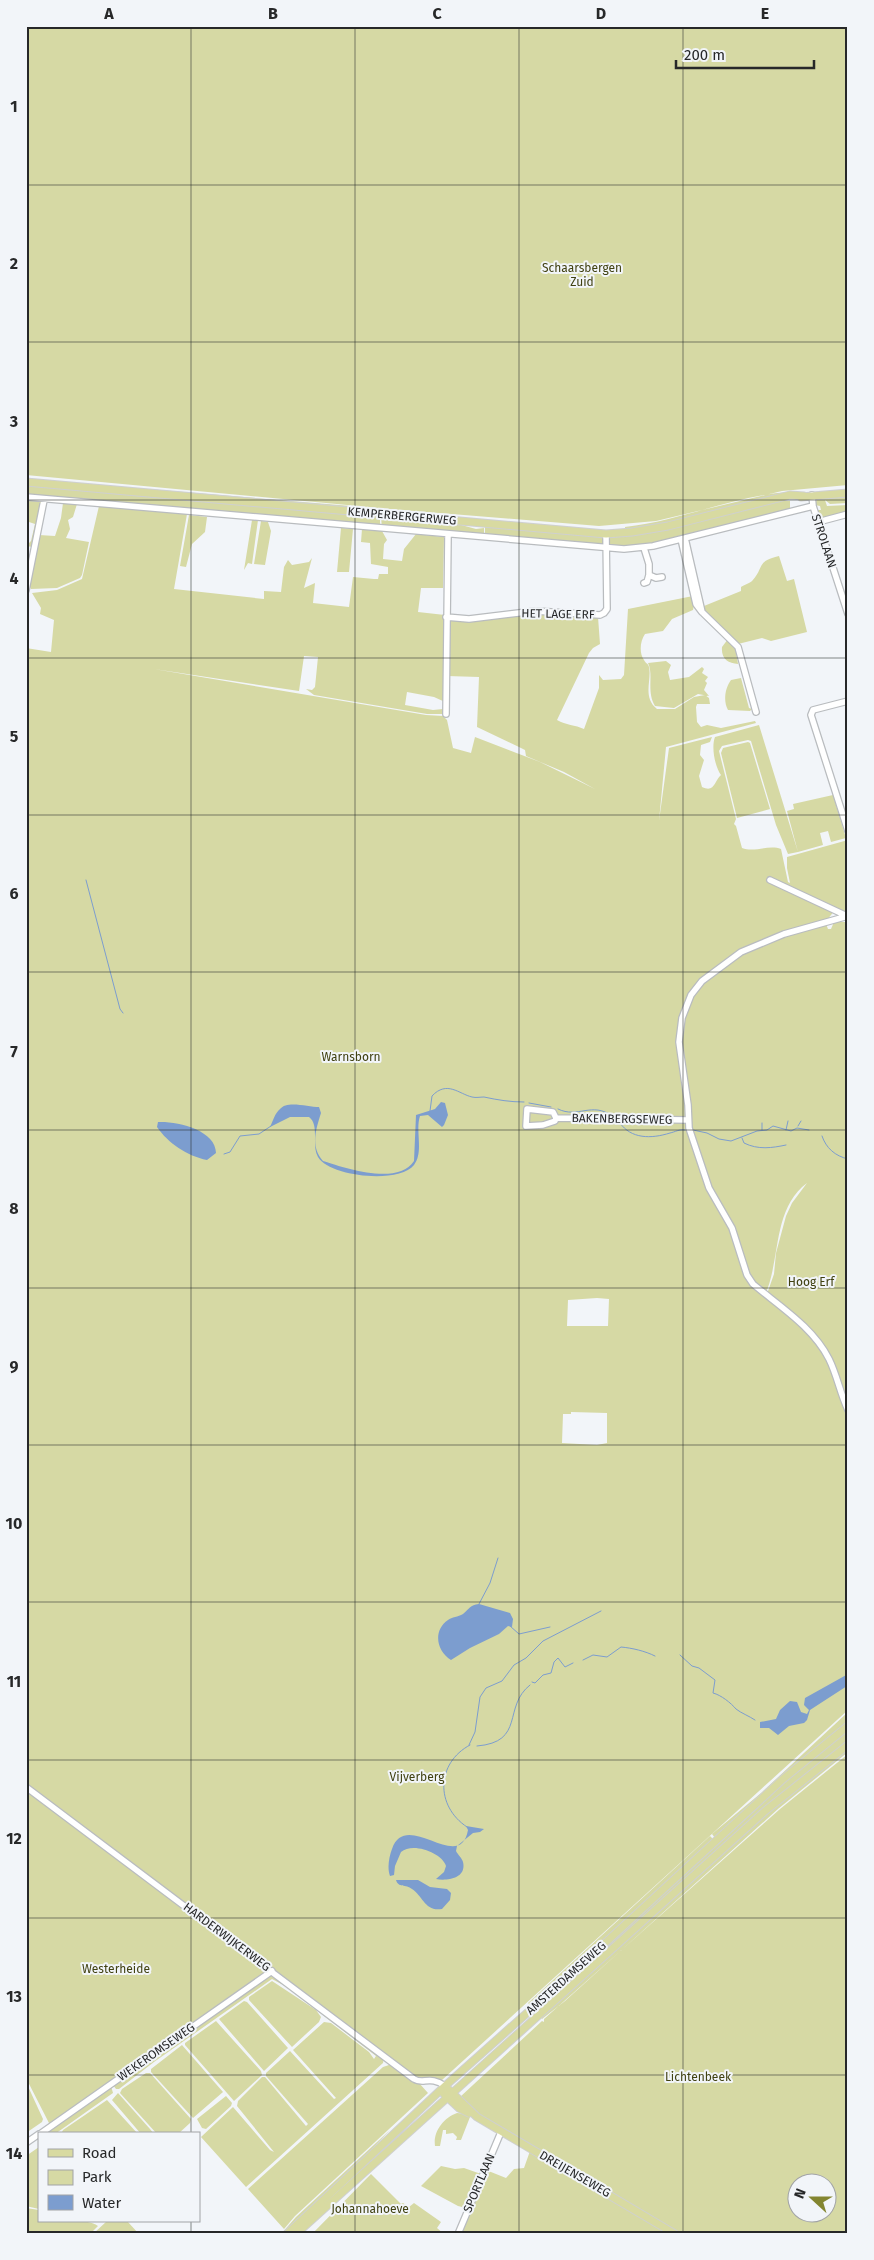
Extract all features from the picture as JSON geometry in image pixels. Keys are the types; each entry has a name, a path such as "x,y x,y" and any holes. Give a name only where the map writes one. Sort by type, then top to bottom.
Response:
{"main road":[{"name":"KEMPERBERGERWEG","path":"26,482 606,534 663,527 790,495 808,496 848,493"},
{"name":"AMSTERDAMSEWEG","path":"287,2234 443,2088 591,1956 783,1779 848,1726"},
{"name":"AMSTERDAMSEWEG","path":"296,2234 765,1811 848,1745"},
{"name":"DREIJENSEWEG","path":"443,2088 474,2115 501,2132 675,2234"}],"street":[{"name":"STROLAAN","path":"808,496 813,506 848,614"},
{"name":"KEMPERBERGERWEG","path":"26,497 606,548 644,548 813,506"},
{"path":"26,590 44,500"},
{"path":"818,522 848,514"},
{"name":"HET LAGE ERF","path":"446,617 469,619 535,611 602,614 607,609 606,534"},
{"name":"KEMPERBERGERWEG","path":"446,617 448,535"},
{"path":"683,538 700,610 738,647 756,712"},
{"path":"644,548 650,575 647,582 644,583"},
{"path":"650,575 656,578 662,577"},
{"path":"446,617 446,714"},
{"path":"848,701 813,710 811,715 848,831"},
{"name":"BAKENBERGSEWEG","path":"770,880 848,916"},
{"path":"830,921 830,915 834,910"},
{"name":"BAKENBERGSEWEG","path":"848,916 784,934 748,948 706,977 690,995 682,1018 679,1042 688,1105 688,1120 705,1178 732,1228 747,1275 752,1284 809,1332 819,1343 832,1366 848,1410"},
{"name":"BAKENBERGSEWEG","path":"527,1109 553,1112 556,1118 550,1124 526,1126 527,1109"},
{"name":"BAKENBERGSEWEG","path":"556,1118 688,1120"},
{"name":"HARDERWIJKERWEG","path":"26,1787 414,2079 417,2081 428,2079 438,2081 443,2088"},
{"name":"WEKEROMSEWEG","path":"42,2132 272,1971"},
{"name":"SPORTLAAN","path":"458,2234 501,2132"},
{"name":"WEKEROMSEWEG","path":"26,2143 38,2135"}],"green space":[{"name":"Schaarsbergen Zuid","path":"26,26 848,26 848,485 782,491 656,521 599,526 390,509 26,475"},
{"path":"26,485 380,517 380,528 26,496"},
{"path":"148,489 351,506 380,510 380,512 148,492"},
{"path":"788,492 678,521 625,530 625,527 666,520 747,498"},
{"path":"848,496 848,503 830,504 825,500 827,506 848,505 848,512 821,519 818,510 821,510 820,506 815,505 817,499"},
{"path":"26,499 40,501 43,504 33,547 26,546 31,541 35,524 26,521"},
{"path":"779,501 790,501 790,509 653,544 633,547 609,546 610,537"},
{"path":"63,503 77,504 73,517 68,520 70,529 66,538 89,542 82,575 80,578 57,588 31,589 29,585 39,535 55,536 61,518"},
{"name":"Warnsborn","path":"99,506 187,514 174,589 264,599 264,591 281,592 284,567 288,560 292,565 309,562 312,558 304,588 315,583 313,603 349,607 353,577 378,579 379,574 388,574 388,567 371,564 370,543 361,542 362,529 382,531 387,540 384,544 383,559 402,561 404,549 416,534 444,537 443,588 421,588 418,612 445,615 445,702 434,697 407,692 405,705 433,710 443,709 442,714 427,714 314,695 306,689 312,690 315,687 318,657 304,656 299,691 154,669 426,715 443,716 447,720 453,748 471,753 475,737 540,762 595,789 564,772 526,756 525,750 477,727 479,677 447,676 448,621 474,621 526,614 598,617 600,644 589,653 557,720 584,729 599,688 599,675 603,680 621,679 624,675 628,609 693,596 693,610 672,619 663,631 645,634 643,637 641,651 642,657 649,667 649,694 652,704 657,709 675,709 694,697 705,695 709,698 710,704 697,704 696,707 697,722 701,727 707,725 721,728 755,721 756,723 666,747 659,821 669,748 712,737 710,742 701,745 700,755 704,760 699,776 702,787 709,788 714,786 721,775 714,757 713,746 715,737 759,725 798,852 788,854 776,825 751,741 748,740 722,746 719,751 736,819 734,824 742,848 752,850 772,847 781,849 788,882 790,883 787,857 848,840 848,914 835,910 827,920 767,939 767,942 826,924 828,929 831,929 834,922 848,922 848,1408 836,1374 820,1343 767,1294 774,1274 776,1253 786,1216 792,1203 807,1183 796,1194 788,1207 765,1295 819,1344 828,1359 848,1412 848,1710 442,2080 415,2078 26,1786 26,648 51,652 54,620 40,614 41,608 32,593 57,590 82,579","holes":["609,1299 608,1326 567,1326 568,1300","571,1412 607,1413 607,1443 597,1445 562,1443 563,1414 571,1414"]},
{"path":"189,515 207,517 205,532 192,544 186,567 180,566"},
{"path":"381,517 454,523 476,529 484,528 484,537 382,528"},
{"path":"252,520 258,520 252,564 248,563 244,570"},
{"path":"261,521 268,522 271,531 265,565 254,564"},
{"path":"485,527 603,537 604,545 485,537"},
{"path":"341,528 353,529 349,572 337,572"},
{"path":"688,539 704,606 741,591 741,587 752,581 766,560 779,556 787,581 794,579 807,632 771,641 762,638 738,644 703,611"},
{"path":"728,639 735,645 738,664 731,663 723,655 722,647"},
{"path":"666,661 671,665 668,672 670,680 689,677 702,667 704,669 702,673 708,677 705,681 707,683 704,690 709,696 698,694 674,708 655,706 650,689 650,668 648,663"},
{"path":"741,678 749,708 752,709 750,711 728,710 725,699 727,687 731,680"},
{"path":"750,743 770,809 737,818 721,753 723,748"},
{"path":"833,795 846,838 831,842 828,831 820,833 823,845 798,852 787,811 794,809 793,804"},
{"path":"848,1712 848,1723 715,1838 712,1834 761,1793"},
{"path":"848,1729 848,1742 788,1788 537,2012 535,2010 784,1782"},
{"path":"848,1748 848,1752 778,1809 565,2001 542,2019 540,2016 598,1967 613,1951 767,1813"},
{"name":"Lichtenbeek","path":"848,1754 848,2234 679,2234 480,2117 460,2097 542,2021 544,2022 544,2019 780,1809"},
{"name":"Westerheide","path":"26,1789 250,1956 249,1959 261,1968 263,1966 267,1972 50,2125 26,2078"},
{"path":"710,1836 714,1840 531,2006 528,2003"},
{"path":"269,1974 273,1974 384,2058 383,2063 246,2187 201,2137 233,2107 270,2150 274,2152 237,2106 238,2101 262,2077 265,2077 306,2126 308,2124 266,2076 266,2073 290,2051 334,2099 336,2098 293,2050 324,2022 331,2023 369,2052 374,2059 376,2056 285,1986 272,1979 119,2089 116,2089 113,2085"},
{"path":"272,1981 316,2010 321,2017 319,2022 292,2047 249,2000 249,1997"},
{"path":"244,2001 247,2002 288,2048 264,2071 219,2019"},
{"path":"216,2021 261,2071 262,2075 234,2101 185,2045 185,2043"},
{"path":"182,2045 223,2092 193,2118 151,2072 151,2069"},
{"path":"392,2064 419,2083 428,2093 295,2216 284,2229 248,2189 383,2067"},
{"path":"146,2073 150,2073 191,2119 190,2123 180,2132 155,2132 120,2093 122,2089"},
{"path":"26,2082 43,2119 42,2122 26,2133"},
{"path":"111,2086 113,2093 58,2132 45,2132"},
{"path":"118,2093 152,2132 139,2132 112,2100"},
{"path":"226,2096 232,2103 231,2106 206,2129 202,2128 197,2119"},
{"path":"107,2100 136,2132 62,2132"},
{"path":"457,2113 467,2114 470,2117 461,2140 456,2140 457,2137 453,2133 446,2134 446,2130 443,2130 440,2146 435,2146 437,2131 440,2126 447,2118"},
{"path":"390,2130 349,2173 281,2234 296,2217"},
{"path":"38,2148 38,2209 26,2206 26,2156"},
{"path":"530,2151 670,2234 459,2234 486,2170 506,2178 514,2169 524,2168"},
{"path":"441,2166 455,2169 464,2168 481,2174 466,2208 458,2206 421,2186"},
{"name":"Johannahoeve","path":"371,2174 401,2204 403,2203 409,2207 414,2203 441,2222 437,2228 444,2234 312,2234"},
{"path":"26,2208 38,2210 38,2222 87,2222 98,2226 90,2234 26,2234"},
{"path":"106,2222 128,2222 139,2234 93,2234"}],"water":[{"path":"441,1102 445,1103 448,1115 442,1127 428,1115 420,1116 417,1160 406,1171 394,1175 380,1176 350,1173 325,1164 316,1152 315,1144 316,1150 323,1161 357,1171 384,1174 396,1173 414,1161 416,1115 435,1109"},
{"path":"293,1104 319,1107 321,1113 315,1138 314,1125 309,1117 290,1117 270,1127 283,1106"},
{"path":"158,1122 175,1123 194,1128 210,1138 216,1153 207,1160 185,1152 161,1133 157,1127"},
{"path":"479,1604 510,1613 513,1619 512,1627 508,1626 499,1634 470,1648 451,1660 442,1651 440,1646 438,1635 440,1629 451,1618 463,1614 472,1606"},
{"path":"848,1674 847,1686 810,1710 804,1723 789,1726 778,1735 769,1728 760,1728 760,1722 776,1719 780,1710 790,1701 797,1702 801,1712 807,1714 809,1710 804,1705 805,1698"},
{"path":"466,1826 484,1829 473,1833 464,1841 468,1830"},
{"path":"409,1835 444,1845 455,1846 460,1844 457,1846 456,1851 462,1861 463,1868 462,1872 455,1878 436,1879 444,1872 446,1866 443,1861 427,1850 413,1848 401,1852 395,1866 394,1875 390,1876 390,1855 399,1838"},
{"path":"396,1880 418,1880 430,1887 447,1889 451,1893 450,1900 442,1909 432,1908 416,1892 398,1884"}],"waterway":[{"path":"86,880 120,1009 123,1013"},
{"path":"430,1111 432,1096 437,1091 448,1088 474,1097 524,1102"},
{"path":"529,1103 551,1107"},
{"path":"558,1109 565,1112 598,1110 612,1116"},
{"path":"786,1130 788,1121"},
{"path":"798,1126 801,1121"},
{"path":"620,1123 636,1135 649,1137 685,1130"},
{"path":"762,1123 762,1130"},
{"path":"224,1154 230,1152 240,1136 259,1134 271,1126"},
{"path":"693,1130 731,1141 757,1131 767,1130 773,1126 791,1131 797,1128 809,1130"},
{"path":"822,1136 832,1151 848,1159"},
{"path":"742,1138 744,1143 760,1148 786,1145"},
{"path":"479,1604 490,1583 498,1558"},
{"path":"469,1745 475,1732 480,1697 486,1688 502,1681 514,1665 526,1658 543,1641 601,1611"},
{"path":"510,1626 519,1634 550,1627"},
{"path":"583,1660 593,1655 607,1657 621,1647 655,1656"},
{"path":"680,1655 692,1666 699,1668 715,1680 713,1693 722,1697 738,1710 755,1720"},
{"path":"532,1682 535,1683 543,1675 551,1673 554,1662 558,1658 565,1667 573,1663"},
{"path":"477,1746 492,1743 502,1738 508,1731 517,1703 530,1685"},
{"path":"467,1827 449,1808 445,1797 444,1785 446,1773 451,1762 470,1745"}],"park label":[{"name":"Hoog Erf","path":"811,1282"},
{"name":"Vijverberg","path":"417,1777"}]}
